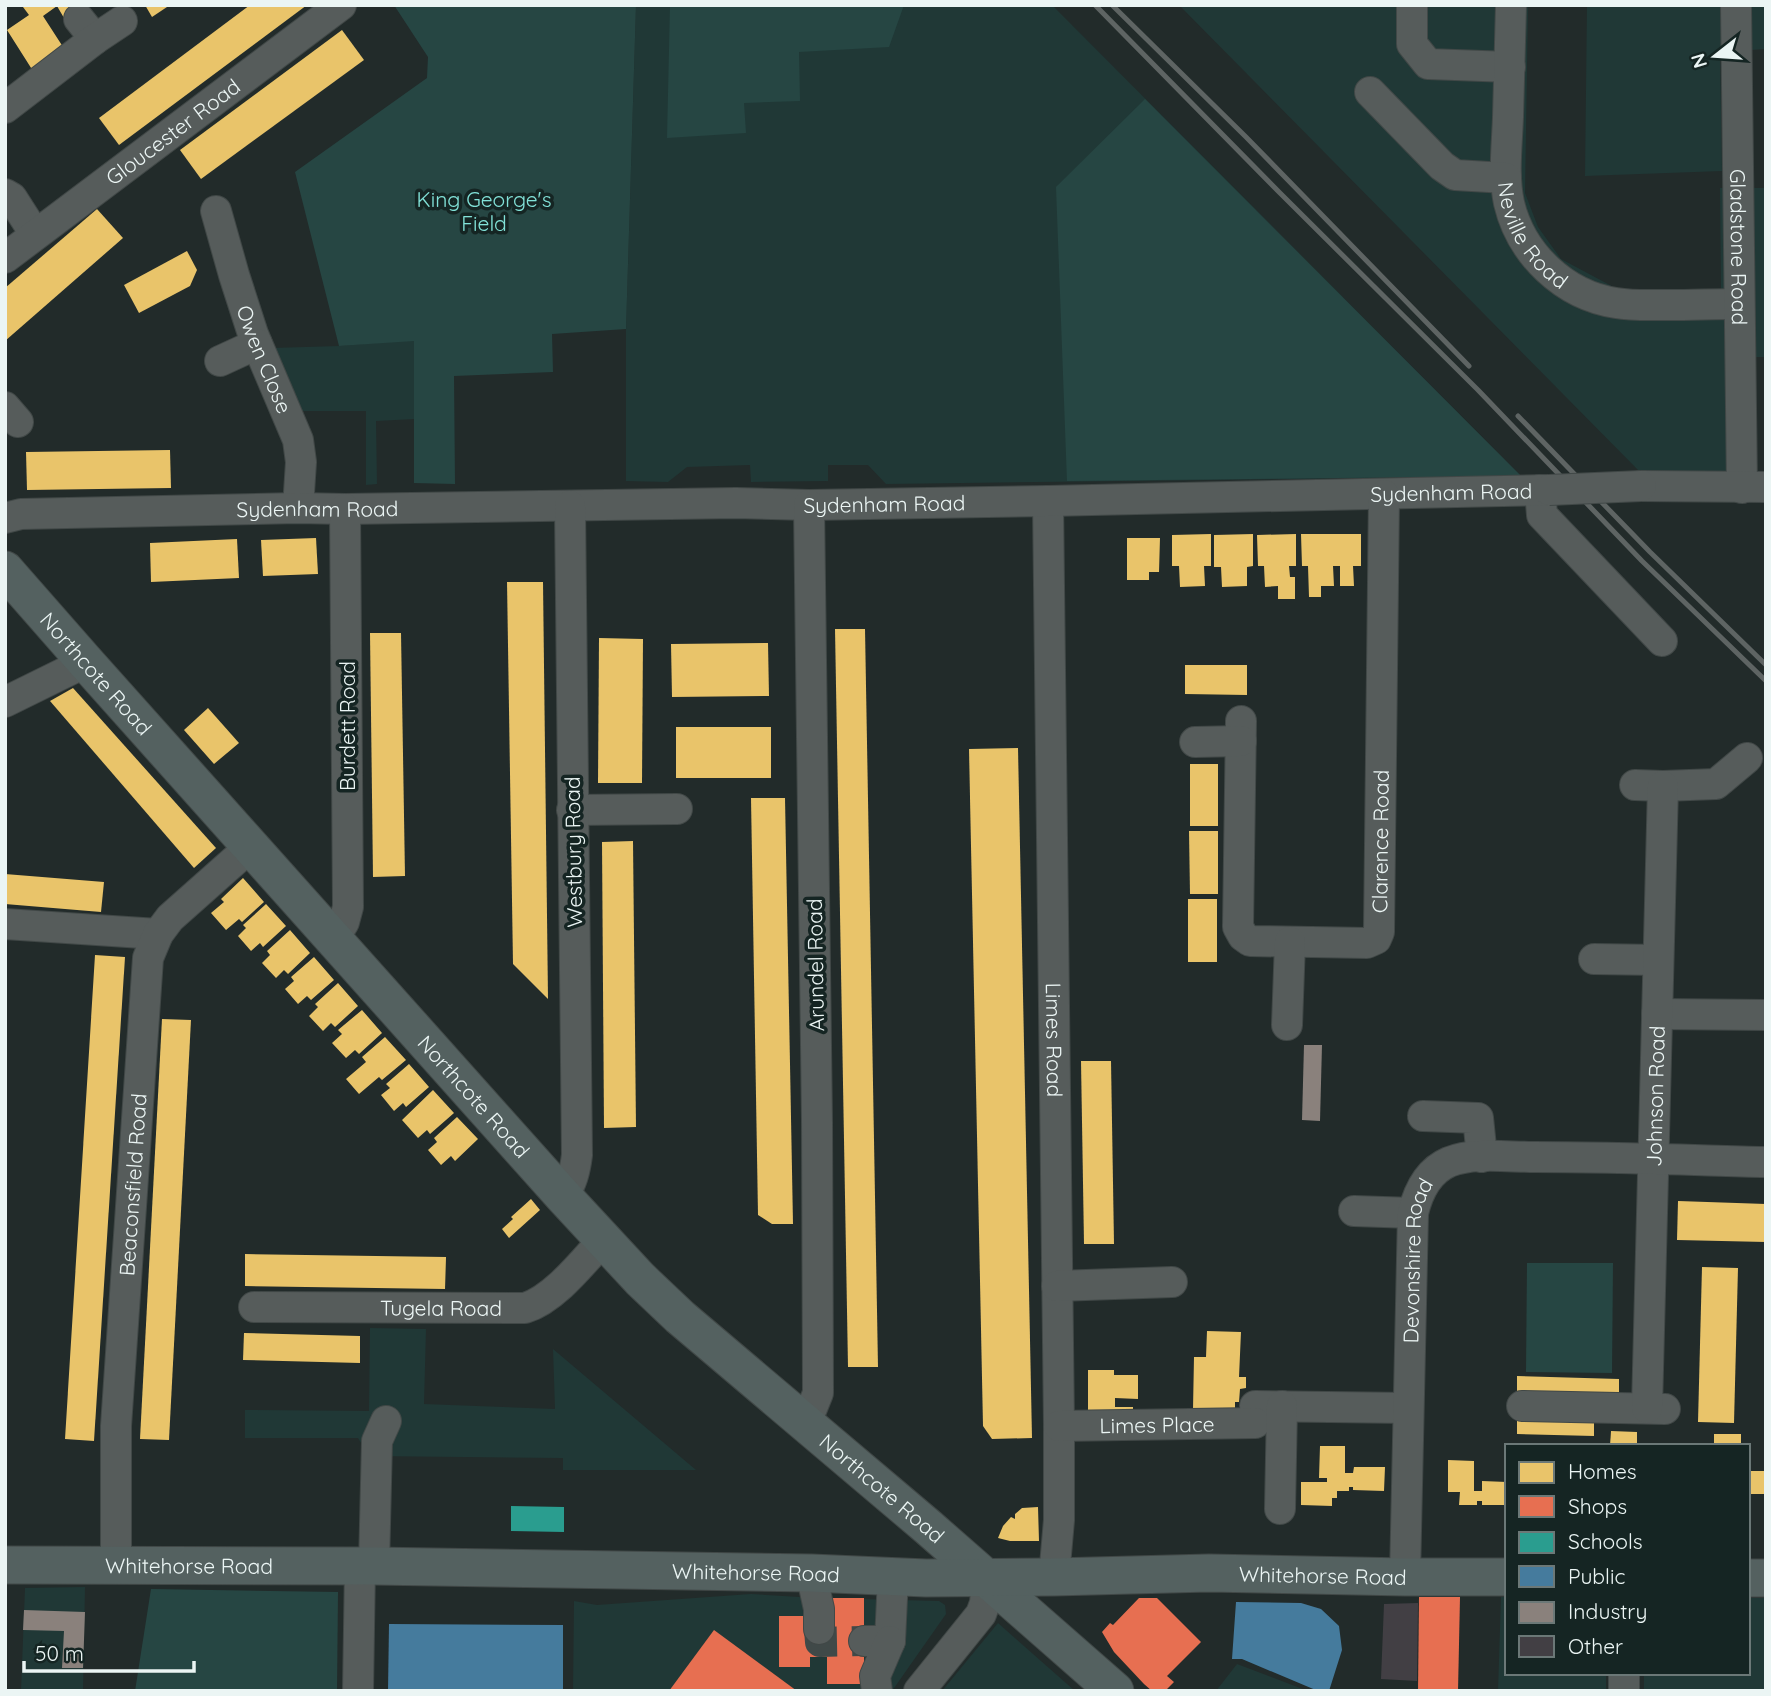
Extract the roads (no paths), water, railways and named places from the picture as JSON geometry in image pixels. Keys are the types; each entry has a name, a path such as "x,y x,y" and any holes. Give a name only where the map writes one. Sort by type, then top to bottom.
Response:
{"main road":[{"name":"Northcote Road","path":"5,570 639,1279 1115,1691"},
{"path":"896,1577 903,1556 926,1525"},
{"name":"Whitehorse Road","path":"5,1565 367,1566 987,1578 1209,1573 1505,1577"}],"street":[{"name":"Gloucester Road","path":"5,258 341,5"},
{"path":"1412,5 1412,44 1428,64 1510,67"},
{"name":"Neville Road","path":"1511,5 1506,178 1516,224 1538,260 1552,274 1576,290 1615,303 1738,304"},
{"name":"Gladstone Road","path":"1736,5 1752,174 1738,304 1754,487"},
{"path":"5,108 87,29 122,21"},
{"path":"1370,92 1442,166 1455,175 1506,178"},
{"path":"5,194 12,198 35,234"},
{"name":"Owen Close","path":"216,211 257,344 298,440 298,508"},
{"path":"220,361 257,344"},
{"name":"Sydenham Road","path":"5,518 21,514 298,508 736,503 809,505 1384,495 1641,486 1754,487"},
{"path":"1545,490 1542,515 1662,641"},
{"name":"Clarence Road","path":"1195,742 1241,731 1238,927 1243,936 1250,941 1290,942 1367,943 1376,939 1379,932 1384,495"},
{"name":"Limes Road","path":"1048,501 1059,1426 1059,1520 1054,1577"},
{"name":"Arundel Road","path":"803,1420 813,1408 818,1393 809,505"},
{"name":"Westbury Road","path":"562,1196 574,1174 577,1155 570,506"},
{"name":"Burdett Road","path":"334,939 344,922 348,907 345,509"},
{"path":"5,702 72,669 84,660"},
{"name":"Johnson Road","path":"1522,1406 1656,1409 1654,1159 1658,960 1649,785 1716,784 1747,758"},
{"path":"572,810 677,809"},
{"name":"Beaconsfield Road","path":"116,1566 116,1426 148,958 158,934 170,918 250,846"},
{"path":"5,924 158,934"},
{"path":"1287,1025 1290,942"},
{"path":"1594,959 1658,960"},
{"path":"1657,1014 1766,1015"},
{"path":"1423,1116 1478,1118 1482,1157"},
{"name":"Devonshire Road","path":"1405,1577 1413,1213 1422,1186 1433,1172 1450,1161 1482,1157 1766,1162"},
{"path":"1354,1211 1413,1213"},
{"name":"Tugela Road","path":"254,1307 525,1308 542,1301 552,1293 603,1241"},
{"path":"1057,1286 1172,1282"},
{"name":"Limes Place","path":"1059,1426 1264,1411 1408,1408"},
{"path":"1264,1411 1280,1509"},
{"path":"358,1691 377,1441 386,1421"},
{"path":"811,1573 819,1609 819,1629"},
{"path":"877,1691 877,1641 896,1577"},
{"path":"919,1691 981,1614 985,1603 987,1578"}],"tunnel":[{"path":"819,1629 820,1642 864,1641"}],"railway":[{"path":"1095,5 1478,390 1642,561 1766,681"},
{"path":"1112,5 1246,137 1469,366"},
{"path":"1518,416 1650,552 1766,665"}],"park label":[{"name":"King George's Field","path":"484,211"}]}
